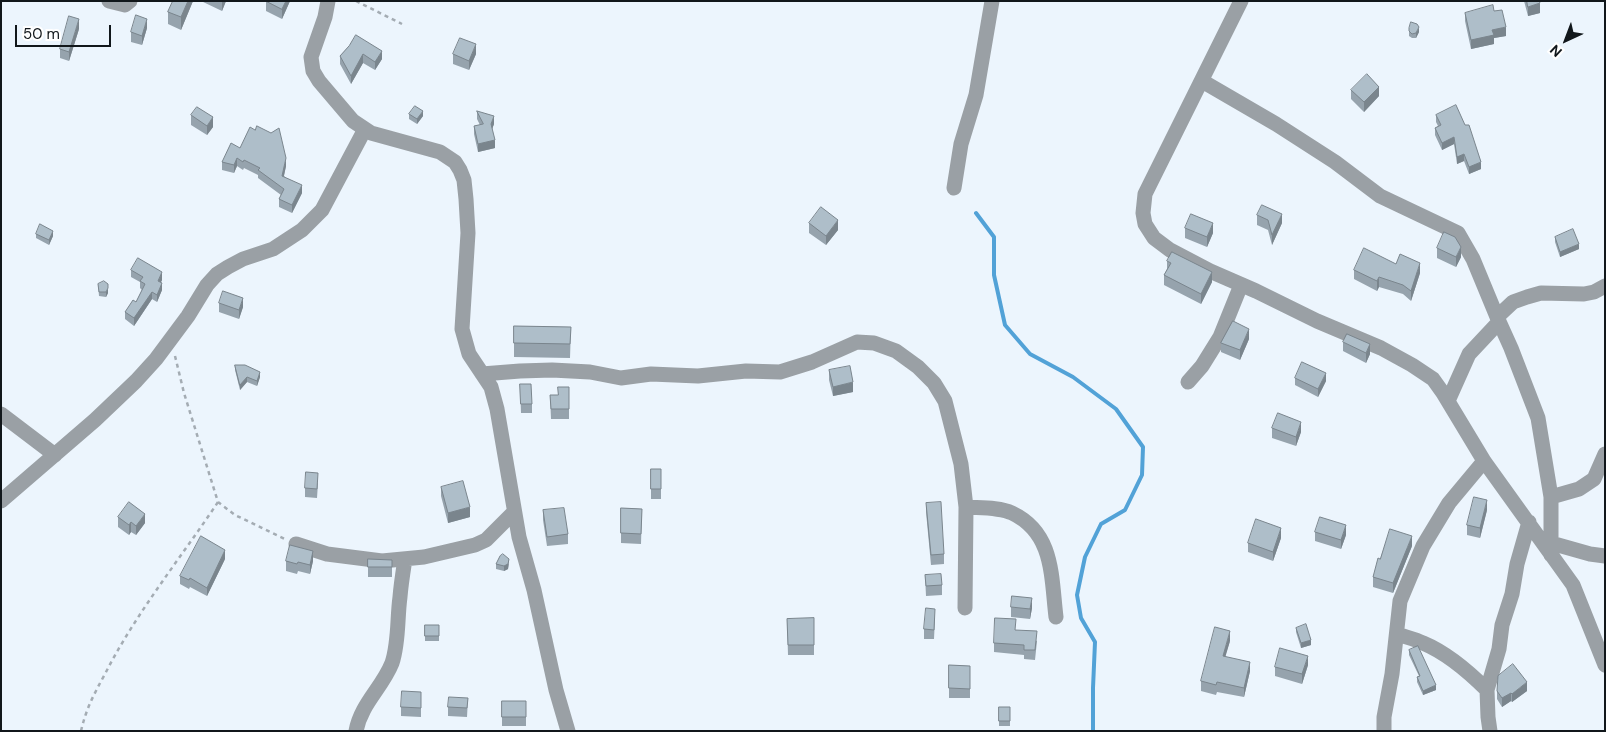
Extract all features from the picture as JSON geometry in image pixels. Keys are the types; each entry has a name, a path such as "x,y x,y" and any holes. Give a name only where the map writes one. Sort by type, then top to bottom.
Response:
{"street":[{"path":"109,1 125,5 130,1"},
{"path":"328,1 325,17 311,57 314,71 319,81 353,121 371,133 440,152 455,162 464,180 468,233 462,329 466,346 491,387 497,409 518,537 536,598 556,690 568,731"},
{"path":"954,188 961,144 976,95 992,1"},
{"path":"1242,1 1145,194 1143,213 1145,224 1154,238 1170,250 1210,271 1317,321 1382,348 1433,379 1484,461 1551,549 1573,586 1605,664"},
{"path":"1202,81 1335,162 1380,196 1458,233 1473,259 1538,418 1551,497 1551,549"},
{"path":"1,501 95,420 136,381 156,359 188,316 207,285 217,274 243,259 273,249 302,230 322,210 366,129"},
{"path":"1188,382 1202,366 1220,337 1241,284"},
{"path":"1448,401 1469,354 1513,302 1541,293 1584,294 1594,292 1605,286"},
{"path":"482,374 552,370 590,372 620,378 651,374 698,376 746,371 780,372 812,362 857,342 874,343 896,351 918,367 934,382 945,401 961,464 966,507 965,608"},
{"path":"1,414 55,455"},
{"path":"1551,497 1579,489 1594,478 1605,454"},
{"path":"1384,731 1384,716 1392,674 1400,601 1422,546 1449,503 1484,461"},
{"path":"966,507 1011,512 1035,530 1043,543 1049,559 1056,617"},
{"path":"296,544 327,554 382,562 424,557 486,540 514,512"},
{"path":"1490,731 1486,690 1499,649 1502,624 1512,594 1517,564 1529,522"},
{"path":"1551,549 1605,556"},
{"path":"356,731 358,717 383,683 392,661 398,634 405,559"},
{"path":"1397,634 1423,643 1443,654 1471,674 1486,690"}],"path":[{"path":"356,1 402,24"},
{"path":"170,340 184,393 218,502 235,515 296,544"},
{"path":"81,731 86,711 116,651 218,502"}],"building":[{"path":"173,1 188,1 181,17 168,12"},
{"path":"266,1 286,1 282,9"},
{"path":"1527,1 1539,1 1540,3 1528,7"},
{"path":"1493,5 1494,11 1502,10 1506,27 1492,30 1494,35 1471,40 1465,13"},
{"path":"136,15 147,19 142,36 131,32"},
{"path":"69,16 79,19 69,52 60,49"},
{"path":"1411,22 1419,27 1416,33 1412,34 1409,31"},
{"path":"356,35 382,51 375,62 363,54 351,76 340,56"},
{"path":"460,38 476,44 469,61 453,54"},
{"path":"1367,74 1379,87 1364,102 1351,90"},
{"path":"1456,105 1465,125 1469,125 1481,162 1469,167 1464,154 1457,157 1454,137 1442,143 1435,128 1441,125 1436,115"},
{"path":"415,106 423,111 417,119 409,114"},
{"path":"197,107 213,117 207,126 191,115"},
{"path":"477,111 494,116 491,124 495,140 478,144 474,126 483,124"},
{"path":"257,126 271,133 279,128 286,158 282,176 302,185 292,205 279,199 284,189 258,170 260,168 237,158 234,165 222,162 231,143 240,148 250,127 255,130"},
{"path":"1262,205 1282,214 1272,235 1268,220 1257,215"},
{"path":"821,207 838,220 826,236 809,223"},
{"path":"1191,214 1213,223 1207,237 1185,228"},
{"path":"40,224 53,231 49,240 36,234"},
{"path":"1573,229 1579,244 1560,252 1555,237"},
{"path":"1444,232 1455,237 1461,247 1456,257 1437,248"},
{"path":"1364,248 1396,264 1400,254 1420,263 1411,291 1403,285 1379,277 1377,281 1354,270"},
{"path":"1172,252 1212,272 1201,294 1164,275 1171,263 1167,261"},
{"path":"138,258 162,272 158,281 162,283 157,295 152,292 134,318 125,312 133,300 136,302 145,284 140,281 143,277 131,270"},
{"path":"104,281 108,284 108,288 106,292 99,292 98,284"},
{"path":"223,291 243,298 239,310 219,303"},
{"path":"1233,321 1249,329 1240,350 1221,343"},
{"path":"514,326 571,327 570,344 514,343"},
{"path":"1347,334 1370,344 1366,353 1343,342"},
{"path":"1302,362 1326,373 1318,389 1295,378"},
{"path":"235,365 245,365 260,372 257,381 247,377 240,385"},
{"path":"850,366 853,382 833,387 829,370"},
{"path":"520,384 531,384 532,404 521,404"},
{"path":"558,387 569,387 569,409 551,409 550,395 558,395"},
{"path":"1278,413 1301,422 1296,437 1272,428"},
{"path":"651,469 661,469 661,489 651,489"},
{"path":"306,472 318,473 317,489 305,488"},
{"path":"463,481 470,507 448,513 441,487"},
{"path":"1474,497 1487,500 1480,528 1467,525"},
{"path":"129,502 145,514 136,526 131,522 129,525 118,517"},
{"path":"941,502 944,554 931,555 926,503"},
{"path":"564,508 568,534 547,537 543,510"},
{"path":"621,508 642,509 641,534 621,533"},
{"path":"1320,517 1346,525 1341,540 1315,532"},
{"path":"1256,519 1281,528 1273,552 1248,543"},
{"path":"1390,529 1412,536 1393,583 1373,577 1378,558 1380,559"},
{"path":"201,536 225,550 207,588 190,578 189,580 180,576"},
{"path":"290,545 313,551 310,565 286,561"},
{"path":"503,554 509,559 508,564 504,566 496,564 500,556"},
{"path":"368,559 392,560 392,567 368,567"},
{"path":"941,574 942,585 926,586 925,575"},
{"path":"1012,596 1032,598 1030,609 1011,607"},
{"path":"926,608 935,609 934,630 924,629"},
{"path":"814,618 814,645 788,645 787,619"},
{"path":"995,618 1016,619 1015,630 1037,631 1035,650 1024,650 1024,645 994,643"},
{"path":"1306,624 1311,640 1301,643 1296,628"},
{"path":"425,625 439,625 439,636 425,636"},
{"path":"1215,627 1230,631 1223,656 1250,662 1244,688 1217,682 1216,685 1201,681"},
{"path":"1418,646 1436,685 1423,691 1417,677 1420,676 1409,650"},
{"path":"1280,648 1308,656 1302,674 1275,667"},
{"path":"1513,664 1527,682 1512,694 1502,698 1497,691 1498,676"},
{"path":"949,665 970,666 970,689 949,688"},
{"path":"402,691 421,692 421,708 401,707"},
{"path":"449,697 468,698 467,708 448,707"},
{"path":"502,701 526,701 526,717 502,717"},
{"path":"999,707 1010,707 1010,721 999,721"}],"waterway":[{"path":"976,213 994,237 994,275 1005,325 1030,354 1073,377 1116,409 1143,447 1142,475 1125,510 1101,524 1085,557 1077,595 1081,618 1095,642 1093,731"}]}
